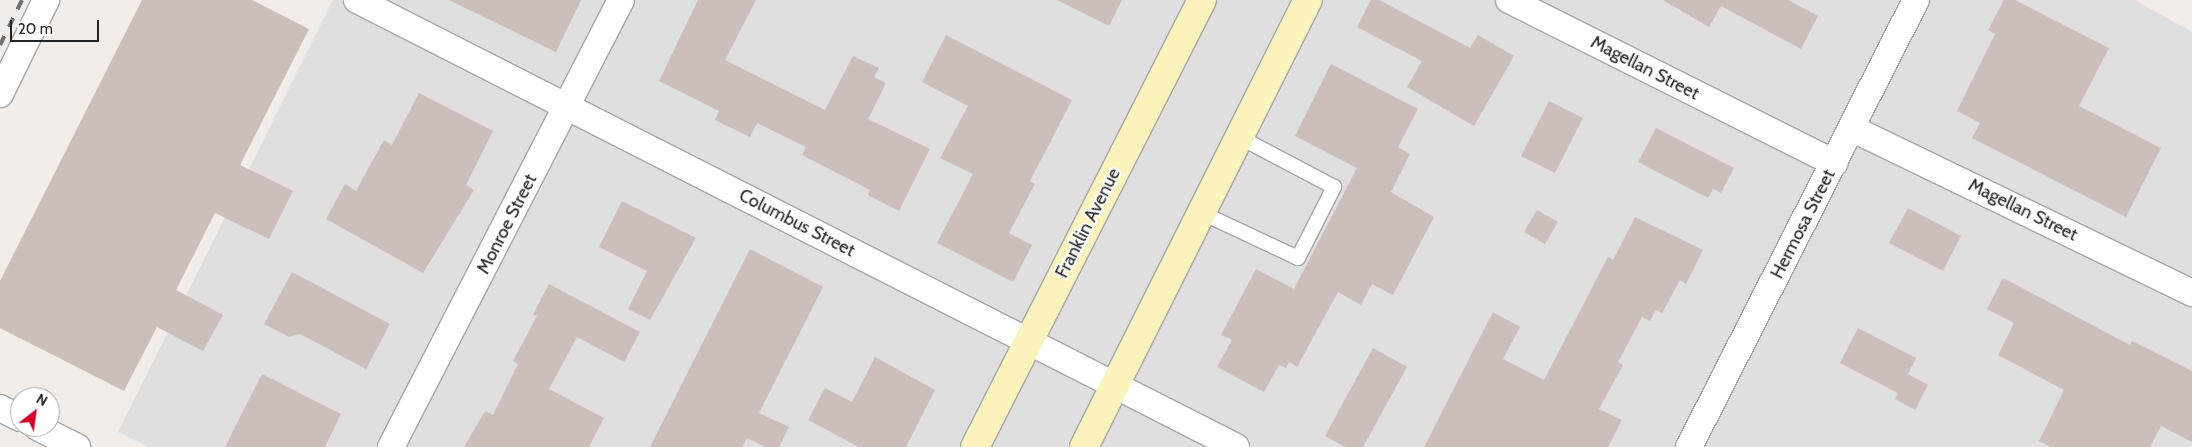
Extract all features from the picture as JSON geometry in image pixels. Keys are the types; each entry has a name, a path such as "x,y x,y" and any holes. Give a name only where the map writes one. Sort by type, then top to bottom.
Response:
{"main road":[{"name":"Franklin Avenue","path":"975,447 1202,0"},
{"path":"1084,447 1241,138 1308,0"}],"street":[{"path":"0,94 46,0"},
{"name":"Columbus Street","path":"357,0 1116,384 1236,447"},
{"name":"Monroe Street","path":"391,447 621,0"},
{"name":"Magellan Street","path":"1509,0 1835,163"},
{"name":"Hermosa Street","path":"1688,447 1853,129 1916,0"},
{"name":"Magellan Street","path":"1853,129 2192,293"},
{"path":"57,437 77,447"}],"lane":[{"path":"1202,212 1298,258 1334,187 1241,138"}],"shaded area":[{"path":"333,0 2135,0 2192,32 2192,447 148,447 118,432"}],"building":[{"path":"142,0 252,0 309,29 240,165 293,191 269,239 215,213 176,290 223,315 203,351 157,327 124,391 0,328 0,281"},
{"path":"449,0 581,0 556,52"},
{"path":"698,0 756,0 725,60 825,110 853,56 879,68 874,77 886,83 868,119 930,149 899,211 868,195 870,190 802,155 806,147 757,123 750,137 715,120 719,111 659,81"},
{"path":"1057,0 1122,0 1109,26"},
{"path":"1371,0 1379,0 1470,48 1478,35 1514,56 1474,126 1407,87 1422,61 1357,27"},
{"path":"1663,0 1788,0 1818,16 1801,49 1721,6 1709,27"},
{"path":"2004,0 2015,0 2109,48 2079,106 2161,148 2126,217 1972,138 1980,123 1957,111 1995,34 1988,30"},
{"path":"946,35 1072,100 1030,181 1035,184 1009,233 1032,245 1013,282 937,243 973,174 940,158 968,106 922,82"},
{"path":"1331,64 1418,109 1398,147 1410,154 1391,192 1434,217 1393,295 1372,284 1361,305 1338,292 1297,367 1289,362 1286,368 1279,365 1264,392 1217,367 1232,340 1221,335 1256,269 1294,289 1357,168 1295,136"},
{"path":"419,93 493,131 466,185 474,190 423,273 326,219 345,184 356,191 384,140 392,145"},
{"path":"1549,101 1583,118 1555,173 1521,156"},
{"path":"1656,128 1734,168 1721,193 1713,189 1708,198 1638,162"},
{"path":"622,201 696,238 650,320 628,309 647,271 599,247"},
{"path":"1908,208 1961,236 1943,271 1889,243"},
{"path":"1537,210 1558,222 1545,244 1524,232"},
{"path":"1635,217 1703,250 1686,284 1680,280 1662,313 1656,310 1650,321 1642,317 1618,362 1623,365 1599,409 1622,420 1608,447 1424,447 1493,312 1520,327 1503,359 1544,380 1608,257 1613,260"},
{"path":"750,249 823,287 759,413 789,427 779,447 765,447 747,438 742,447 650,447"},
{"path":"292,272 390,324 366,369 300,334 289,337 264,324"},
{"path":"2003,278 2130,345 2132,341 2192,371 2192,442 2161,426 2150,447 2051,447 2039,441 2064,390 1998,355 2014,323 1987,309"},
{"path":"549,284 640,332 624,362 577,337 549,389 604,418 589,447 464,447 485,411 493,415 518,364 513,361 537,316 533,314"},
{"path":"1858,328 1916,358 1908,374 1928,385 1915,410 1895,399 1898,393 1840,363"},
{"path":"1373,348 1407,367 1363,447 1345,447 1325,436"},
{"path":"875,357 935,390 906,447 859,447 808,420 825,388 852,402"},
{"path":"262,374 341,414 325,447 225,447"}],"railway":[{"path":"0,45 22,0"}]}
